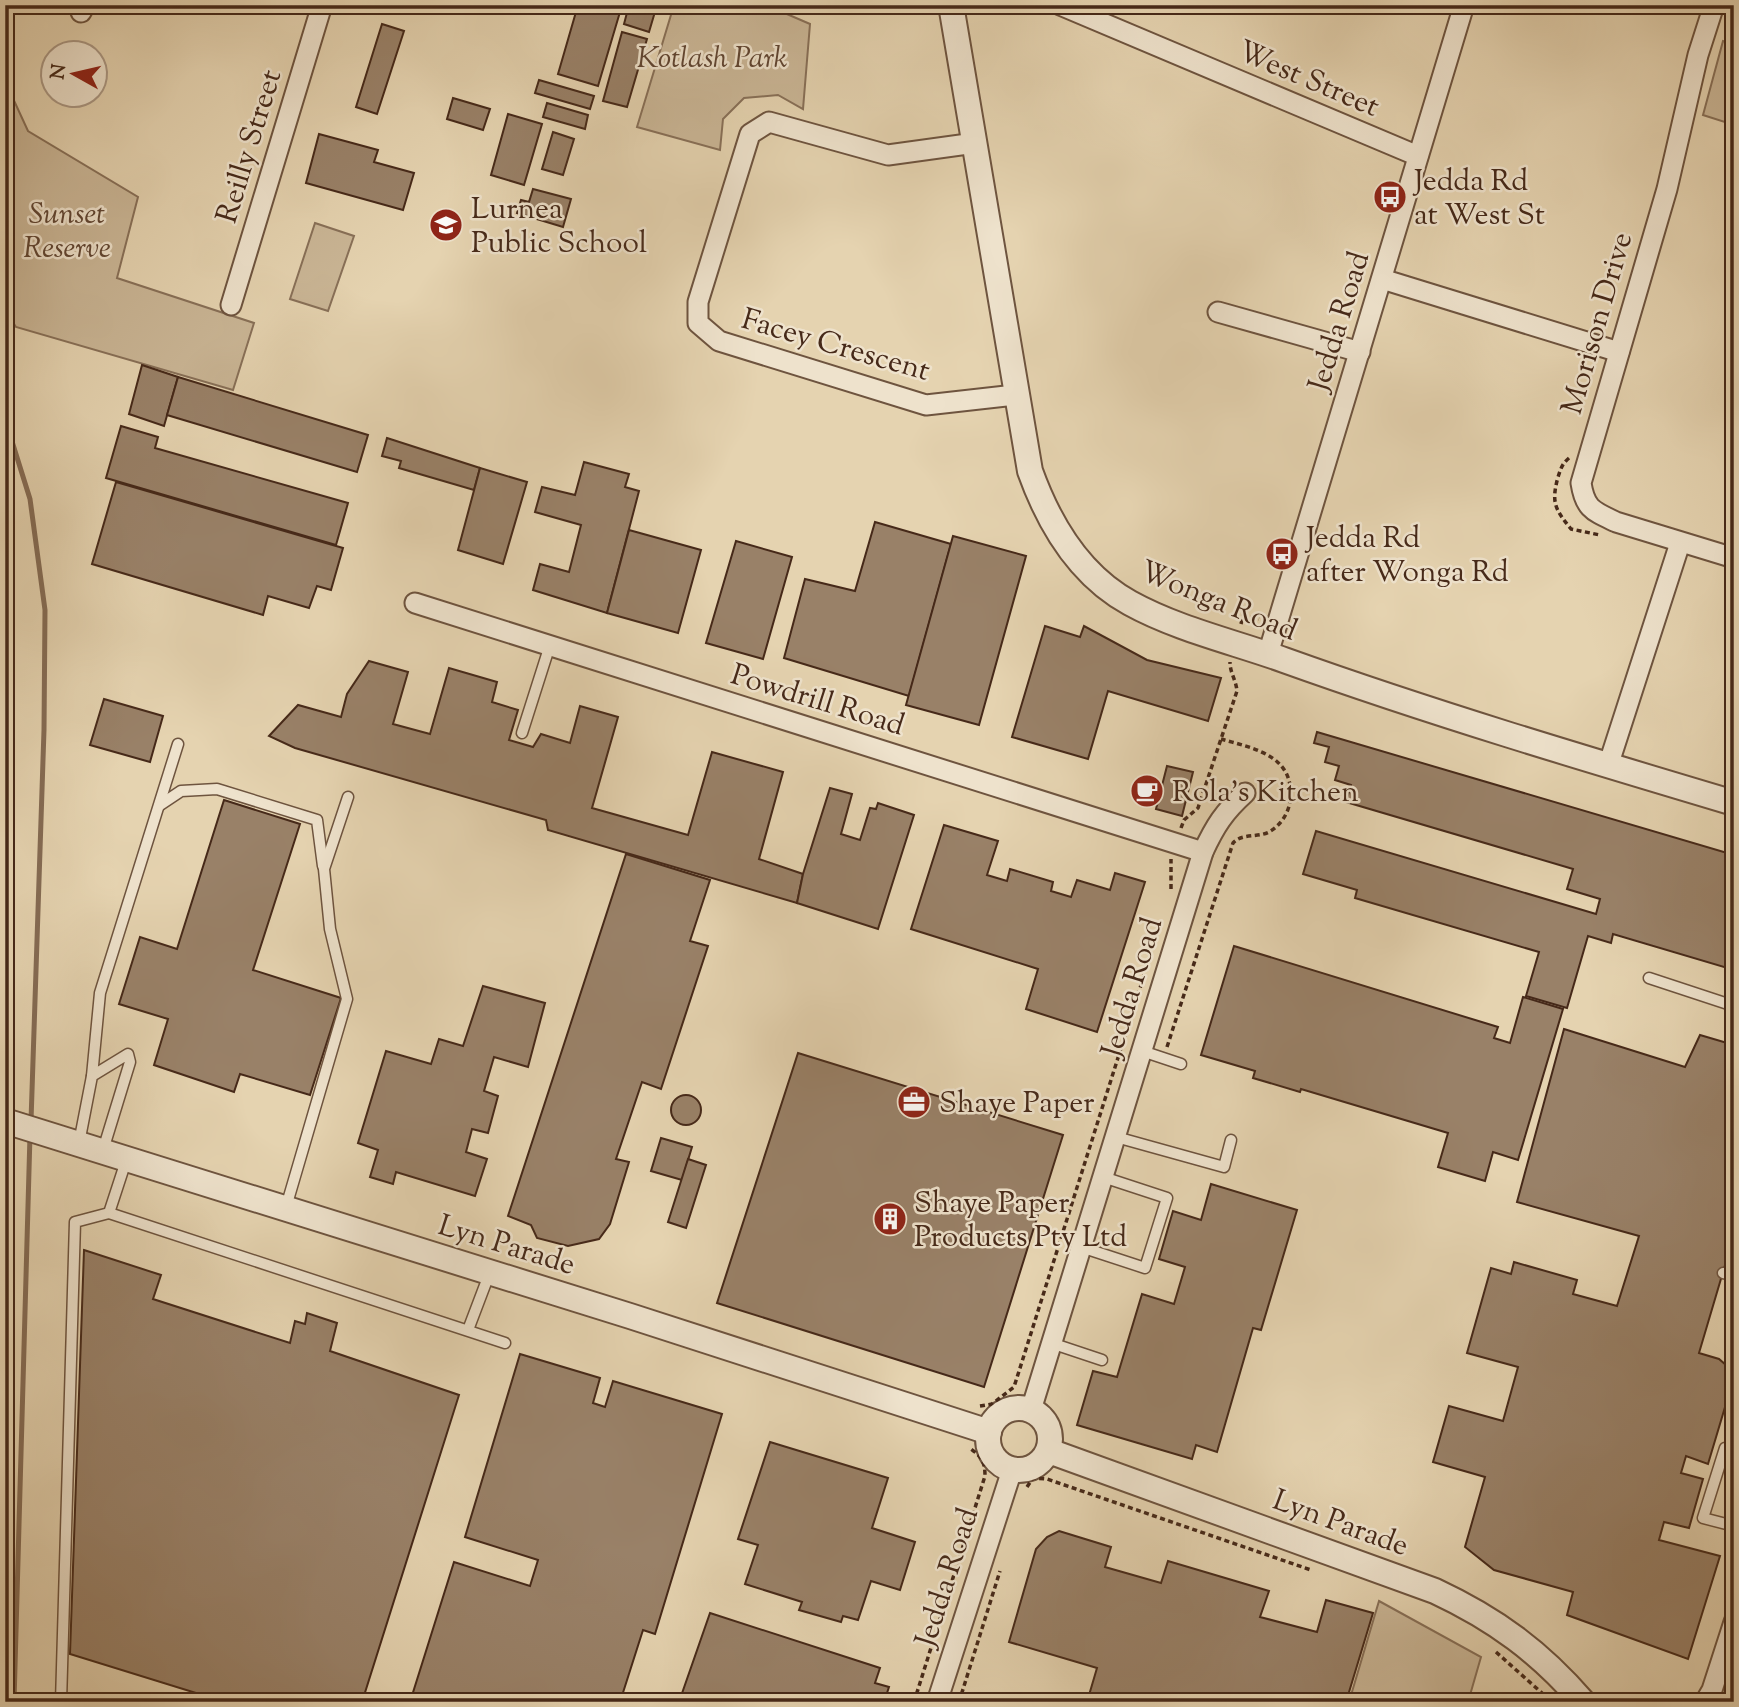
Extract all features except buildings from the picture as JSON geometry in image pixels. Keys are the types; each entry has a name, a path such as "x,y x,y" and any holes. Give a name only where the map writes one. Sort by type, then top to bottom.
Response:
{"street":[{"name":"Reilly Street","path":"231,305 322,5"},
{"name":"Wonga Road","path":"951,5 1030,471 1042,506 1089,573 1129,603 1184,626 1352,684 1608,766 1734,803"},
{"name":"West Street","path":"1059,5 1419,156"},
{"name":"Jedda Road","path":"1268,654 1464,5"},
{"name":"Morison Drive","path":"1714,5 1698,55 1667,189 1581,483 1584,500 1598,513 1616,522 1734,558"},
{"name":"Facey Crescent","path":"975,143 888,155 769,122 759,128 750,134 698,302 698,323 719,341 926,405 1015,395"},
{"path":"1382,279 1619,352"},
{"path":"1218,312 1360,352"},
{"path":"1608,766 1680,543"},
{"name":"Powdrill Road","path":"415,603 1203,852"},
{"name":"Jedda Road","path":"1031,1410 1203,852 1214,827 1245,793"},
{"name":"Lyn Parade","path":"5,1121 490,1272 989,1432"},
{"path":"1010,1409 1031,1410 1039,1415 1050,1432 1049,1451 1044,1459 1019,1479 995,1460 990,1451 989,1432 993,1422 1010,1409"},
{"name":"Lyn Parade","path":"1049,1451 1436,1591 1471,1608 1507,1631 1539,1656 1583,1702"},
{"name":"Jedda Road","path":"937,1702 1019,1479"},
{"path":"1705,1702 1712,1690 1734,1622"}],"lane":[{"path":"522,733 550,645"},
{"path":"71,1140 92,1076 100,993 178,744"},
{"path":"160,805 181,791 217,789 317,820 330,929 347,999 285,1208"},
{"path":"324,869 348,797"},
{"path":"1649,978 1734,1006"},
{"path":"1142,1051 1181,1064"},
{"path":"92,1076 128,1054 130,1062 103,1150"},
{"path":"1115,1137 1224,1167 1230,1140"},
{"path":"109,1213 127,1158"},
{"path":"1081,1247 1145,1268 1167,1198 1103,1177"},
{"path":"61,1702 75,1222 109,1213 505,1343"},
{"path":"468,1330 490,1272"},
{"path":"1051,1343 1102,1360"},
{"path":"1725,1448 1703,1518 1734,1526"}],"path":[{"path":"1241,624 1242,615 1264,621"},
{"path":"1184,820 1198,808 1237,691 1236,680 1230,672 1230,660"},
{"path":"1163,1058 1233,843 1242,837 1268,832 1283,819 1289,804 1289,779 1279,763 1261,751 1221,739"},
{"path":"1168,898 1173,876 1170,864"},
{"path":"970,1403 981,1406 992,1404 1014,1387 1149,961"},
{"path":"914,1702 985,1476 985,1464 981,1456 971,1449"},
{"path":"1019,1479 1047,1479 1322,1574"},
{"path":"959,1702 1003,1563"},
{"path":"1492,1648 1552,1702"},
{"path":"1731,1702 1734,1695"}],"green space":[{"name":"Kotlash Park","path":"674,5 766,5 810,24 803,109 778,95 744,98 723,119 720,150 637,127"},
{"path":"1723,41 1734,44 1734,125 1703,115"},
{"name":"Sunset Reserve","path":"5,81 28,131 138,197 117,278 254,323 233,390 16,327 5,310"},
{"path":"315,223 354,236 328,311 290,299"},
{"path":"1379,1601 1481,1657 1468,1702 1349,1702"}],"waterway":[{"path":"5,419 30,499 45,610 44,730 31,1121"},
{"path":"14,1702 30,1135"}],"place":[{"name":"Jedda Rd at West St","path":"1390,197"},
{"name":"Lurnea Public School","path":"446,225"},
{"name":"Jedda Rd after Wonga Rd","path":"1282,554"},
{"name":"Rola's Kitchen","path":"1147,791"},
{"name":"Shaye Paper","path":"914,1102"},
{"name":"Shaye Paper Products Pty Ltd","path":"890,1219"}]}
